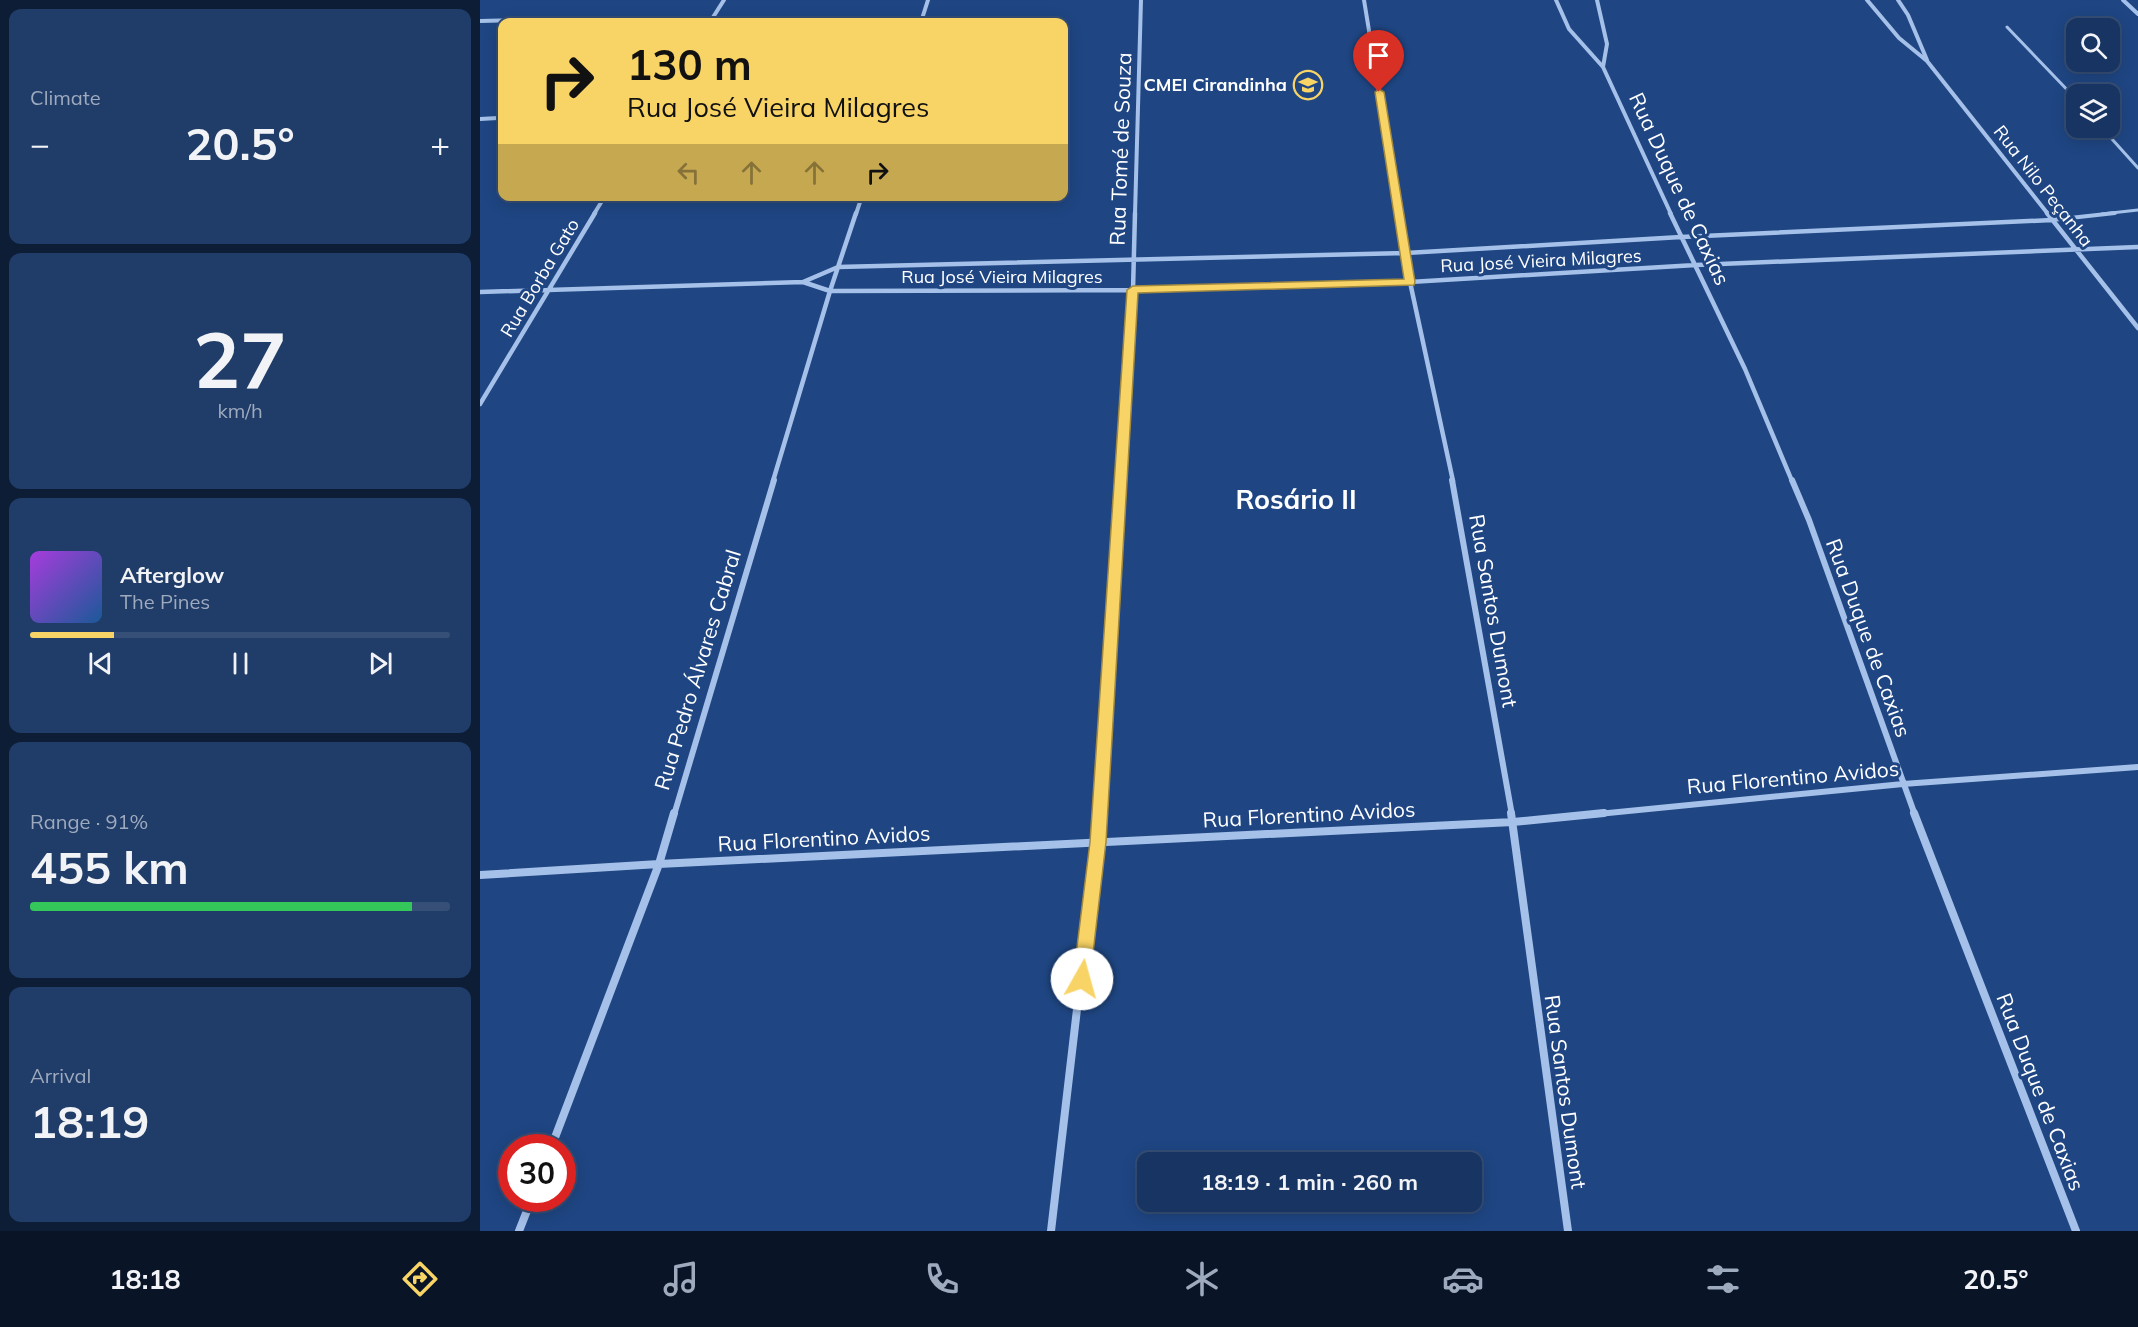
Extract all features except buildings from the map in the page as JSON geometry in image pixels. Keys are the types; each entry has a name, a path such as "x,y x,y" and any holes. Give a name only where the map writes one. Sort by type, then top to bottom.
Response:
{"street":[{"path":"713,18 724,0"},
{"path":"922,18 928,0"},
{"name":"Rua Tomé de Souza","path":"1051,1231 1098,842 1133,290 1141,0"},
{"name":"Rua Santos Dumont","path":"1364,0 1410,282 1455,487 1513,822 1568,1231"},
{"name":"Rua Duque de Caxias","path":"1556,0 1569,29 1603,67 1745,369 1809,520 1903,784 2076,1231"},
{"name":"Rua Duque de Caxias","path":"1597,0 1607,44 1603,67"},
{"name":"Rua Nilo Peçanha","path":"1867,0 1899,38 1927,61 2138,328"},
{"name":"Rua Nilo Peçanha","path":"1898,0 1908,15 1927,61"},
{"path":"2123,0 2138,14"},
{"path":"480,21 498,21"},
{"path":"480,119 498,118"},
{"name":"Rua Borba Gato","path":"480,404 602,201"},
{"name":"Rua Pedro Álvares Cabral","path":"556,1134 659,864 830,291 860,201"},
{"path":"838,267 1406,253 1681,237 2052,220"},
{"name":"Rua José Vieira Milagres","path":"480,292 803,282 830,291 1133,290 1410,282 1696,265 2138,247"},
{"name":"Rua José Vieira Milagres","path":"803,282 838,267"},
{"name":"Rua Florentino Avidos","path":"480,875 659,864 1513,822 1903,784 2138,767"},
{"path":"519,1231 526,1212"}],"lane":[{"path":"2007,27 2066,89"},
{"path":"2111,138 2138,168"},
{"path":"2052,220 2138,210"}],"place":[{"name":"CMEI Cirandinha","path":"1308,85"}],"district":[{"name":"Rosário II","path":"1296,500"}],"route":[{"path":"1082,979 1098,842 1133,290 1410,282 1379,92"}]}
